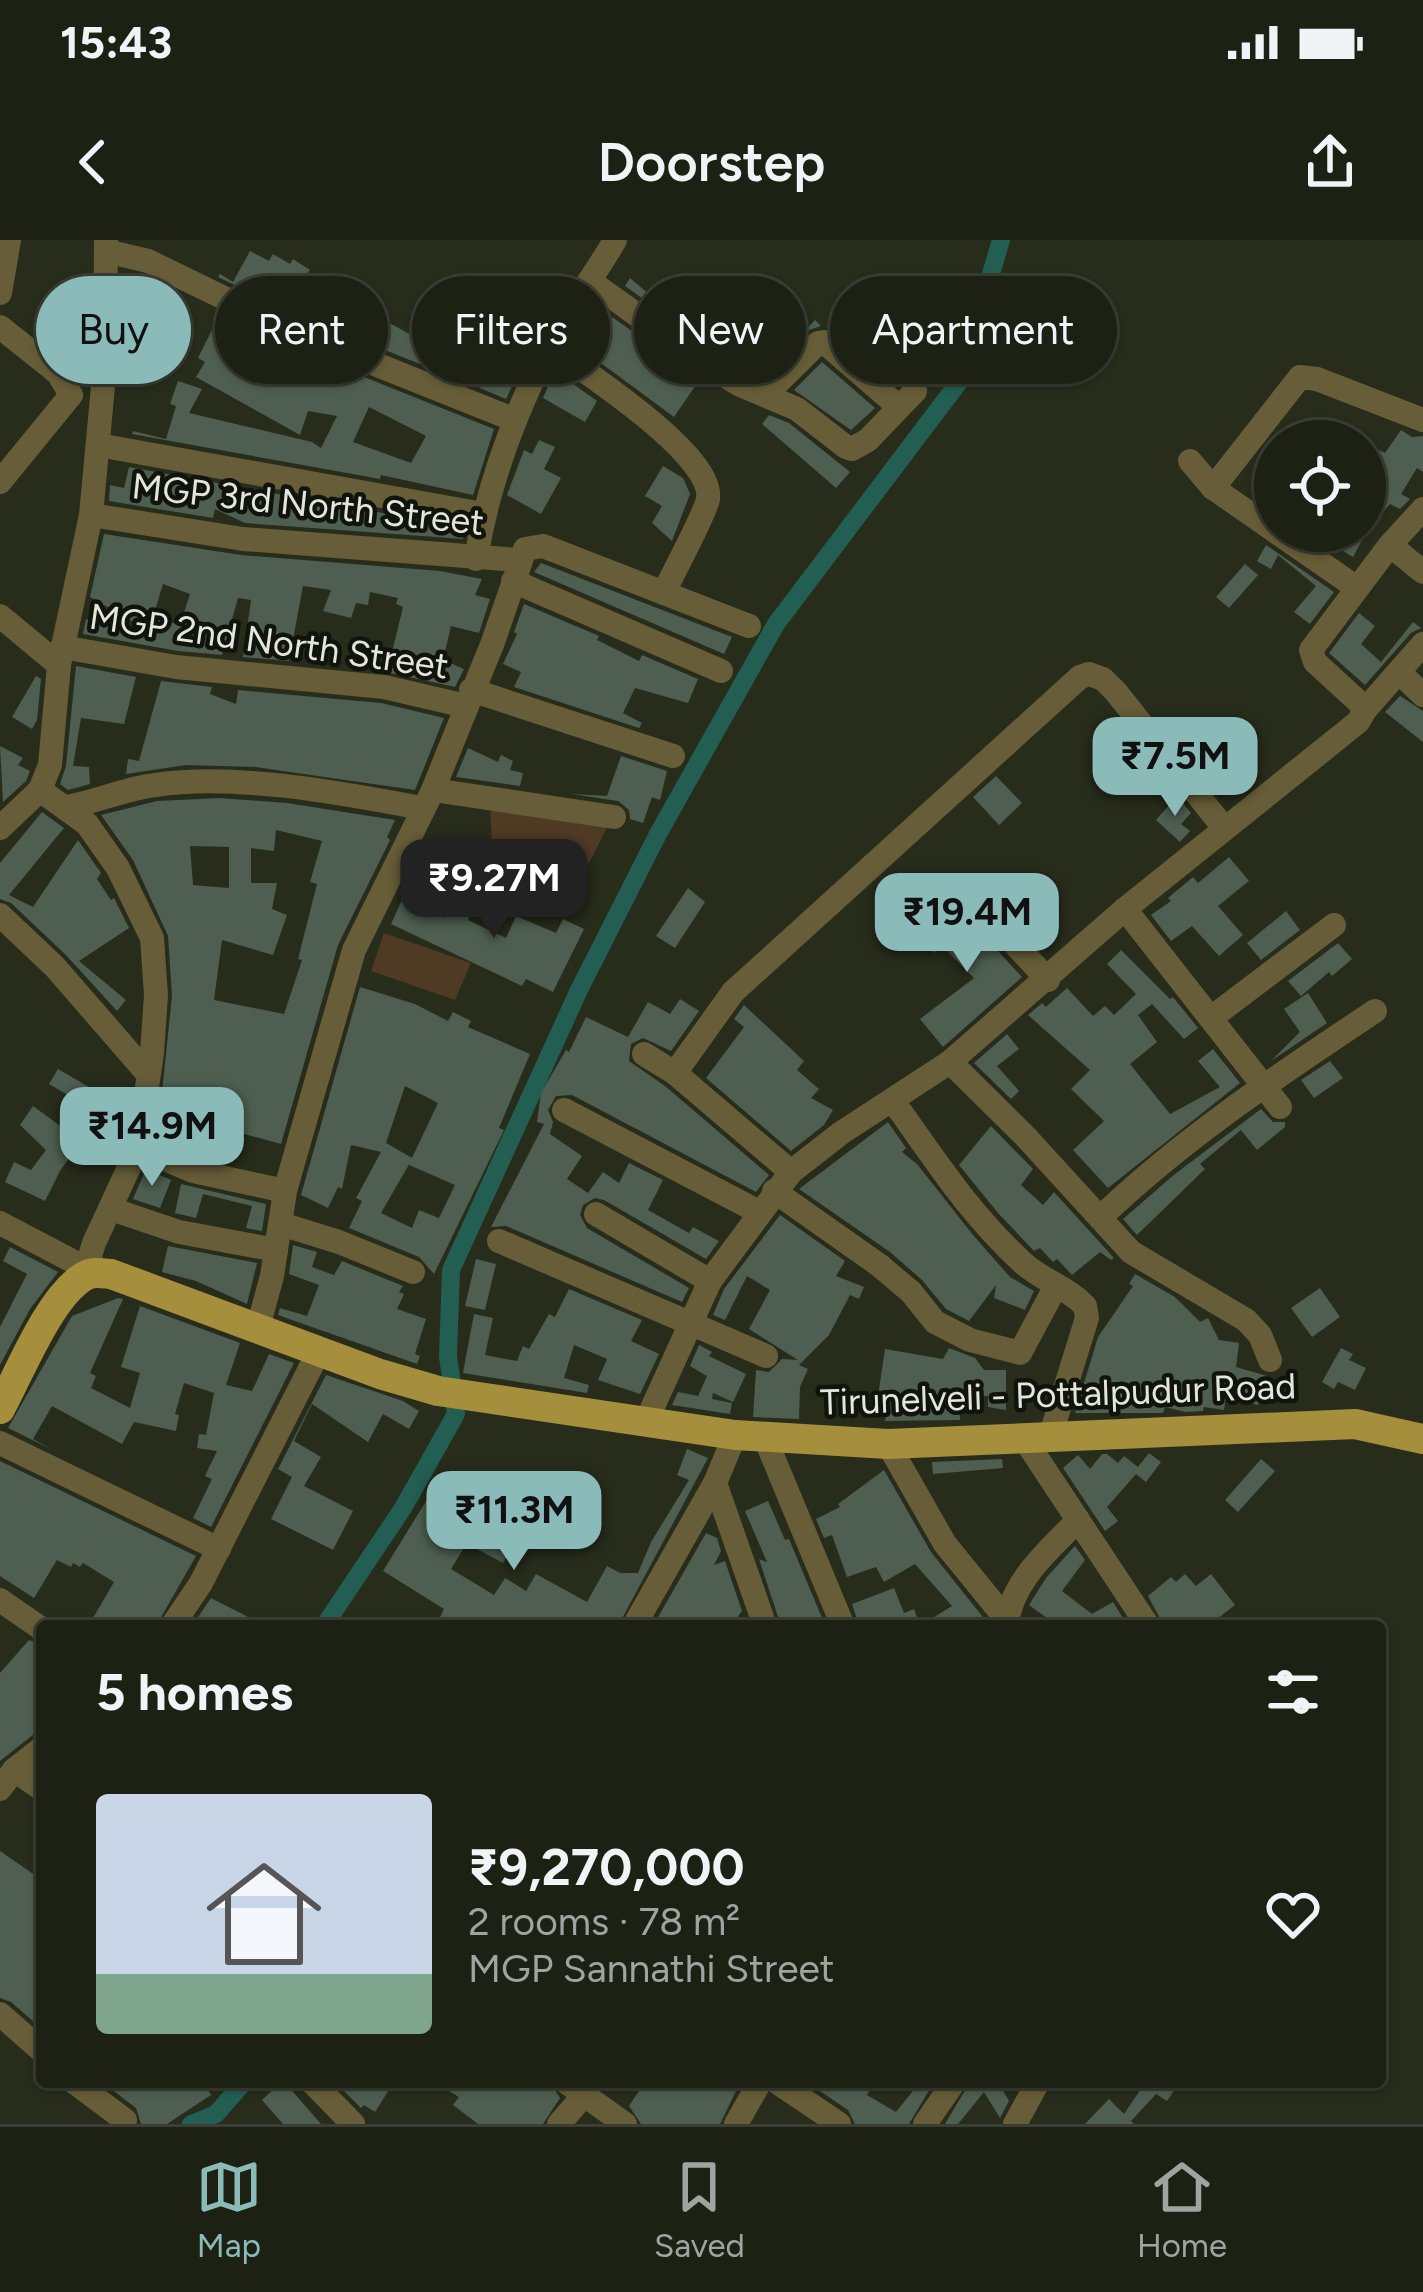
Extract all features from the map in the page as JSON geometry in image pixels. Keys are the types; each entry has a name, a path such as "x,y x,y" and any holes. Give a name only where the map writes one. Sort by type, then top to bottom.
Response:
{"main road":[{"name":"Tirunelveli - Pottalpudur Road","path":"91,1273 111,1274 319,1352 453,1393 645,1424 750,1437 888,1444 1355,1424 1423,1438"},
{"path":"0,1409 56,1307 91,1273"}],"street":[{"path":"0,293 9,240"},
{"path":"594,276 615,240"},
{"path":"5,816 40,790 50,765 60,656 91,515 105,365 106,246 290,330 515,420"},
{"path":"610,296 738,384 797,409 852,448 868,440 907,399 824,343 818,343 765,395"},
{"path":"0,327 58,373 71,395 3,472"},
{"path":"1213,488 1300,377 1423,420"},
{"path":"476,559 483,514 532,384"},
{"path":"600,384 653,424 704,476 709,498 664,593 748,626"},
{"path":"98,446 483,514"},
{"path":"1190,461 1213,488 1357,588"},
{"path":"1365,710 1311,657 1316,640 1423,509"},
{"name":"MGP 3rd North Street","path":"91,515 242,539 476,559 515,571 525,549 543,545 664,593"},
{"path":"1390,545 1423,572"},
{"path":"258,1327 285,1191 354,950 428,799 493,642 515,571 721,671"},
{"path":"0,616 60,656"},
{"path":"645,1424 710,1281 775,1192 841,1133 950,1062 1125,909 1331,746 1358,722 1423,644"},
{"name":"MGP 2nd North Street","path":"60,656 469,698 673,756"},
{"path":"1399,672 1423,695"},
{"path":"675,1073 733,992 1080,677 1089,674 1102,679 1116,692 1224,828"},
{"path":"66,807 160,784 245,784 614,817"},
{"path":"40,790 87,824 118,868 152,938 156,995 138,1148 92,1250 91,1273"},
{"path":"960,885 1048,980"},
{"path":"1125,909 1280,1106"},
{"path":"0,915 55,967 147,1073"},
{"path":"1211,1018 1334,925"},
{"path":"1100,1218 1146,1174 1264,1085 1375,1011"},
{"path":"644,1054 675,1073 775,1192"},
{"path":"950,1062 1131,1252 1246,1321 1260,1335 1270,1360"},
{"path":"893,1101 959,1197 1028,1268 1080,1300 1087,1318 1037,1437 1078,1520 1144,1620"},
{"path":"564,1110 775,1192 879,1264 935,1322 970,1340 1020,1353 1056,1286"},
{"path":"138,1148 193,1171 285,1191"},
{"path":"111,1209 179,1232 276,1250"},
{"path":"596,1214 710,1281"},
{"path":"0,1222 91,1273"},
{"path":"281,1224 412,1272"},
{"path":"499,1241 766,1356"},
{"path":"176,1620 219,1550 319,1352"},
{"path":"637,1620 715,1483 750,1437 840,1620"},
{"path":"0,1443 219,1550"},
{"path":"888,1444 945,1544 1005,1620"},
{"path":"715,1483 763,1620"},
{"path":"1008,1620 1024,1579 1078,1520"},
{"path":"0,1600 36,1625"},
{"path":"5,1779 36,1753"},
{"path":"5,1779 36,1788"},
{"path":"0,2014 36,2046"},
{"path":"82,2088 125,2120"},
{"path":"318,2088 353,2124"},
{"path":"559,2124 575,2088 625,2124"},
{"path":"736,2124 757,2088"},
{"path":"786,2088 839,2124"},
{"path":"925,2124 950,2088"},
{"path":"1015,2124 1035,2088"}],"shaded area":[{"path":"490,803 611,820 572,896 493,873"},
{"path":"384,933 471,963 455,1000 371,971"}],"building":[{"path":"250,251 269,261 273,254 290,264 293,259 310,270 306,276 236,276"},
{"path":"610,320 634,332 634,384 697,384 674,417 610,370"},
{"path":"388,322 412,335 412,361 388,351"},
{"path":"215,324 215,384 382,384 494,429 473,495 132,434 166,439 177,384 187,384 202,389 189,413 321,448 337,416 308,411 300,435 196,377 205,362 198,358","holes":["369,407 426,436 411,463 353,442"]},
{"path":"822,362 830,369 830,384 847,384 875,408 851,430 794,390 806,384"},
{"path":"476,384 513,384 506,399"},
{"path":"549,384 573,384 597,401 585,422 543,398"},
{"path":"769,415 789,423 850,472 836,488 762,424"},
{"path":"1401,430 1412,437 1423,436 1423,472 1417,468 1401,494 1410,499 1400,509 1390,504 1386,509 1386,452"},
{"path":"539,440 555,447 544,469 561,478 541,514 507,495 524,450 532,454"},
{"path":"663,466 683,478 690,494 672,541 652,523 662,506 645,496"},
{"path":"129,467 465,528 463,539 245,523 215,509 213,518 109,501 110,485 124,488"},
{"path":"104,534 241,555 440,571 482,579 475,595 490,599 479,633 451,626 443,660 464,669 455,687 372,669 380,648 392,652 403,607 396,604 398,598 370,592 368,605 356,603 351,618 323,611 331,590 303,586 289,661 243,657 251,600 238,598 222,655 83,634 86,619 154,640 156,635 90,597","holes":["163,584 190,594 180,625 153,617"]},
{"path":"1262,552 1276,552 1334,592 1310,624 1294,612 1316,586 1278,555 1271,569 1257,561"},
{"path":"541,563 732,637 724,654 534,572"},
{"path":"1245,564 1258,575 1229,608 1216,597"},
{"path":"524,604 599,636 597,640 639,661 642,655 698,679 688,703 635,688 623,713 642,723 639,728 514,687 521,672 503,664"},
{"path":"1359,613 1375,626 1361,644 1381,662 1413,622 1421,628 1411,633 1365,685 1329,653"},
{"path":"76,666 136,677 124,724 81,718 73,766 89,767 90,784 68,790 60,784"},
{"path":"36,676 41,679 32,729 12,717"},
{"path":"161,681 212,687 210,694 236,704 238,690 381,703 444,718 415,790 255,767 186,765 126,774 128,759 139,761"},
{"path":"1400,696 1423,711 1423,742 1385,712"},
{"path":"0,746 23,758 18,765 30,771 3,802"},
{"path":"468,748 498,762 501,755 513,761 510,770 523,773 520,786 456,777"},
{"path":"621,756 667,771 660,800 652,797 643,823 630,819 629,810 618,801 572,794 607,796"},
{"path":"996,776 1022,803 999,825 973,797"},
{"path":"1177,796 1191,813 1181,824 1190,831 1180,842 1156,820"},
{"path":"220,798 287,803 395,820 387,837 390,840 338,945 281,1144 159,1121 172,996 168,936 133,860 101,815 157,801","holes":["276,830 322,841 310,882 317,884 298,959 302,960 284,1014 214,1000 222,940 273,955 287,915 272,909 277,883 251,883 251,848 274,851","190,846 229,847 229,888 193,885"]},
{"path":"42,812 64,828 9,895 33,907 78,840 129,928 79,961 126,1000 117,1011 66,955 11,903 0,899 0,863"},
{"path":"1229,857 1249,881 1218,906 1243,935 1219,956 1192,926 1171,941 1151,915 1193,877 1198,883"},
{"path":"457,888 478,898 468,920 506,938 516,916 556,933 563,919 584,929 553,992 526,979 522,986 391,924 403,898 444,918"},
{"path":"688,888 705,902 675,948 656,936"},
{"path":"957,906 1022,977 943,1047 920,1019 974,978 942,946 934,953 920,938"},
{"path":"1286,911 1300,930 1261,960 1247,943"},
{"path":"1338,943 1352,959 1301,996 1288,981"},
{"path":"1121,950 1173,997 1198,1028 1184,1039 1152,1004 1138,1015 1157,1042 1130,1064 1170,1114 1220,1087 1198,1061 1213,1049 1240,1083 1108,1188 1073,1150 1104,1121 1071,1089 1090,1070 1028,1015 1042,1003 1046,1007 1067,988 1093,1016 1105,1006 1114,1015 1136,994 1107,964"},
{"path":"360,987 415,1004 448,1021 453,1012 471,1021 468,1027 530,1054 499,1128 504,1130 434,1274 419,1257 349,1228 362,1201 356,1198 381,1152 351,1145 342,1189 338,1187 328,1208 301,1195","holes":["405,1086 438,1103 412,1158 386,1143","411,1161 409,1165 455,1185 439,1218 419,1210 412,1228 381,1213"]},
{"path":"1308,993 1327,1023 1271,1061 1300,1032 1284,1009"},
{"path":"680,999 699,1011 671,1051 643,1038 631,1044 629,1061 769,1175 756,1192 572,1095 556,1096 548,1110 553,1122 550,1134 582,1156 567,1179 588,1193 603,1172 619,1183 629,1163 663,1180 648,1210 689,1233 693,1227 719,1241 706,1259 604,1200 595,1198 583,1205 580,1215 587,1228 689,1288 682,1302 506,1226 491,1227 544,1124 537,1122 541,1093 586,1017 628,1037 648,1002 670,1014"},
{"path":"744,1005 804,1061 797,1070 819,1089 811,1098 833,1110 824,1125 791,1151 706,1078 744,1027 734,1019"},
{"path":"1007,1034 1019,1049 997,1066 1019,1091 1011,1099 974,1063"},
{"path":"1330,1061 1343,1078 1314,1098 1301,1080"},
{"path":"58,1069 127,1109 124,1128 49,1084"},
{"path":"33,1106 81,1141 45,1201 5,1182 14,1162 31,1170 46,1150 20,1125"},
{"path":"1261,1109 1273,1122 1285,1122 1285,1127 1257,1150 1241,1130 1200,1164 1205,1169 1137,1235 1123,1219"},
{"path":"888,1122 906,1148 902,1152 973,1235 1010,1277 1034,1291 1025,1310 994,1298 996,1285 969,1321 946,1309 890,1252 799,1189"},
{"path":"991,1126 1033,1169 1021,1185 1043,1205 1054,1192 1114,1258 1100,1252 1072,1275 1040,1248 1034,1251 998,1213 959,1165"},
{"path":"146,1169 171,1180 160,1208 133,1199"},
{"path":"181,1184 266,1204 262,1231 246,1228 252,1206 203,1194 196,1218 175,1213"},
{"path":"780,1215 845,1261 836,1276 864,1287 859,1299 850,1295 829,1335 799,1365 808,1369 800,1387 799,1419 753,1417 756,1370 769,1372 782,1359 798,1360 749,1329 770,1290 747,1276 725,1320 713,1315 724,1289"},
{"path":"293,1245 317,1252 312,1267 334,1275 342,1261 403,1286 397,1309 426,1319 415,1354 420,1356 417,1364 278,1315 280,1308 307,1316 319,1285 289,1274"},
{"path":"168,1246 257,1263 247,1304 162,1272"},
{"path":"10,1247 58,1272 30,1309 0,1365 0,1327 27,1274 3,1261"},
{"path":"476,1259 496,1264 485,1310 465,1306"},
{"path":"1135,1274 1175,1297 1200,1322 1208,1318 1219,1340 1239,1343 1236,1367 1267,1376 1258,1405 1226,1396 1224,1410 1204,1407 1203,1411 1185,1412 1165,1407 1163,1413 1075,1413 1098,1337 1133,1286 1129,1284"},
{"path":"1320,1288 1340,1317 1312,1337 1291,1308"},
{"path":"569,1289 642,1320 631,1341 659,1354 640,1394 598,1380 607,1359 574,1345 564,1378 589,1385 587,1393 463,1373 474,1314 493,1318 485,1355 517,1361 549,1314 555,1317"},
{"path":"123,1299 90,1373 96,1376 91,1388 130,1408 140,1373 121,1367 140,1306 240,1343 226,1385 252,1391 269,1354 294,1363 211,1527 193,1518 212,1479 205,1476 217,1451 197,1448 199,1434 206,1435 214,1393 184,1383 175,1414 179,1415 176,1431 134,1422 122,1444 52,1406 33,1439 51,1449 8,1428 72,1316"},
{"path":"699,1345 712,1352 709,1356 746,1374 733,1402 713,1393 712,1399 732,1403 730,1414 672,1405 678,1392 698,1396 707,1376 690,1366"},
{"path":"949,1348 975,1358 984,1370 1006,1370 1006,1410 988,1407 988,1396 959,1396 960,1420 885,1421 889,1405 877,1403 885,1349 943,1359"},
{"path":"1341,1348 1353,1354 1349,1360 1366,1368 1355,1390 1338,1382 1334,1389 1322,1382"},
{"path":"326,1375 419,1411 409,1429 383,1414 368,1442 312,1404 294,1441 321,1457 304,1486 353,1511 333,1550 271,1519 292,1477 278,1469"},
{"path":"687,1449 708,1458 621,1620 439,1620 444,1609 383,1571 439,1480 467,1497 444,1533 465,1546 451,1569 494,1595 505,1578 526,1591 536,1574 587,1602 607,1566 620,1573 638,1573 689,1480 677,1475"},
{"path":"1149,1453 1161,1462 1146,1482 1136,1474 1107,1507 1118,1521 1105,1531 1063,1468 1078,1455 1090,1469 1102,1454 1118,1463 1124,1456 1138,1467"},
{"path":"1002,1459 1003,1468 933,1474 932,1462"},
{"path":"1261,1459 1275,1471 1238,1512 1225,1500"},
{"path":"0,1461 196,1556 159,1620 96,1620 114,1582 83,1563 71,1567 57,1560 34,1598 0,1576"},
{"path":"884,1470 931,1552 985,1620 930,1620 952,1606 915,1564 884,1582 876,1567 847,1577 832,1535 824,1538 816,1519 840,1507"},
{"path":"768,1501 823,1620 779,1620 759,1559 767,1562 745,1511"},
{"path":"492,1521 518,1536 503,1563 477,1549"},
{"path":"706,1533 717,1538 721,1551 714,1565 725,1561 742,1611 735,1620 656,1620"},
{"path":"1075,1546 1085,1560 1062,1591 1092,1614 1113,1602 1124,1620 1050,1620 1029,1605"},
{"path":"1185,1574 1196,1586 1211,1574 1235,1605 1216,1620 1161,1620 1148,1596 1171,1577 1176,1582"},
{"path":"894,1588 904,1613 914,1609 918,1620 857,1620 852,1604"},
{"path":"211,1598 254,1620 196,1620"},
{"path":"29,1640 36,1643 36,1730 0,1761 0,1673"},
{"path":"0,1851 36,1876 36,2024 0,1998"},
{"path":"110,2088 207,2088 211,2095 167,2124 141,2124 136,2108"},
{"path":"275,2088 290,2088 321,2124 283,2124 262,2100"},
{"path":"341,2088 390,2088 375,2112 364,2105 361,2108"},
{"path":"444,2088 554,2088 560,2098 543,2124 478,2124 453,2105 459,2097"},
{"path":"641,2088 738,2088 720,2124 641,2124 629,2106"},
{"path":"815,2088 871,2088 867,2095 896,2112 915,2088 930,2088 909,2124 855,2124 848,2110"},
{"path":"966,2088 1001,2088 1009,2101 1000,2118 984,2092 958,2124 945,2124"},
{"path":"1142,2088 1176,2088 1167,2101 1156,2094 1131,2121 1134,2124 1085,2124 1109,2099 1124,2114"}],"waterway":[{"path":"328,1620 403,1508 456,1414 448,1356 451,1270 579,990 658,834 776,624 959,382 1001,240"},
{"path":"191,2124 216,2114 239,2088"}]}
